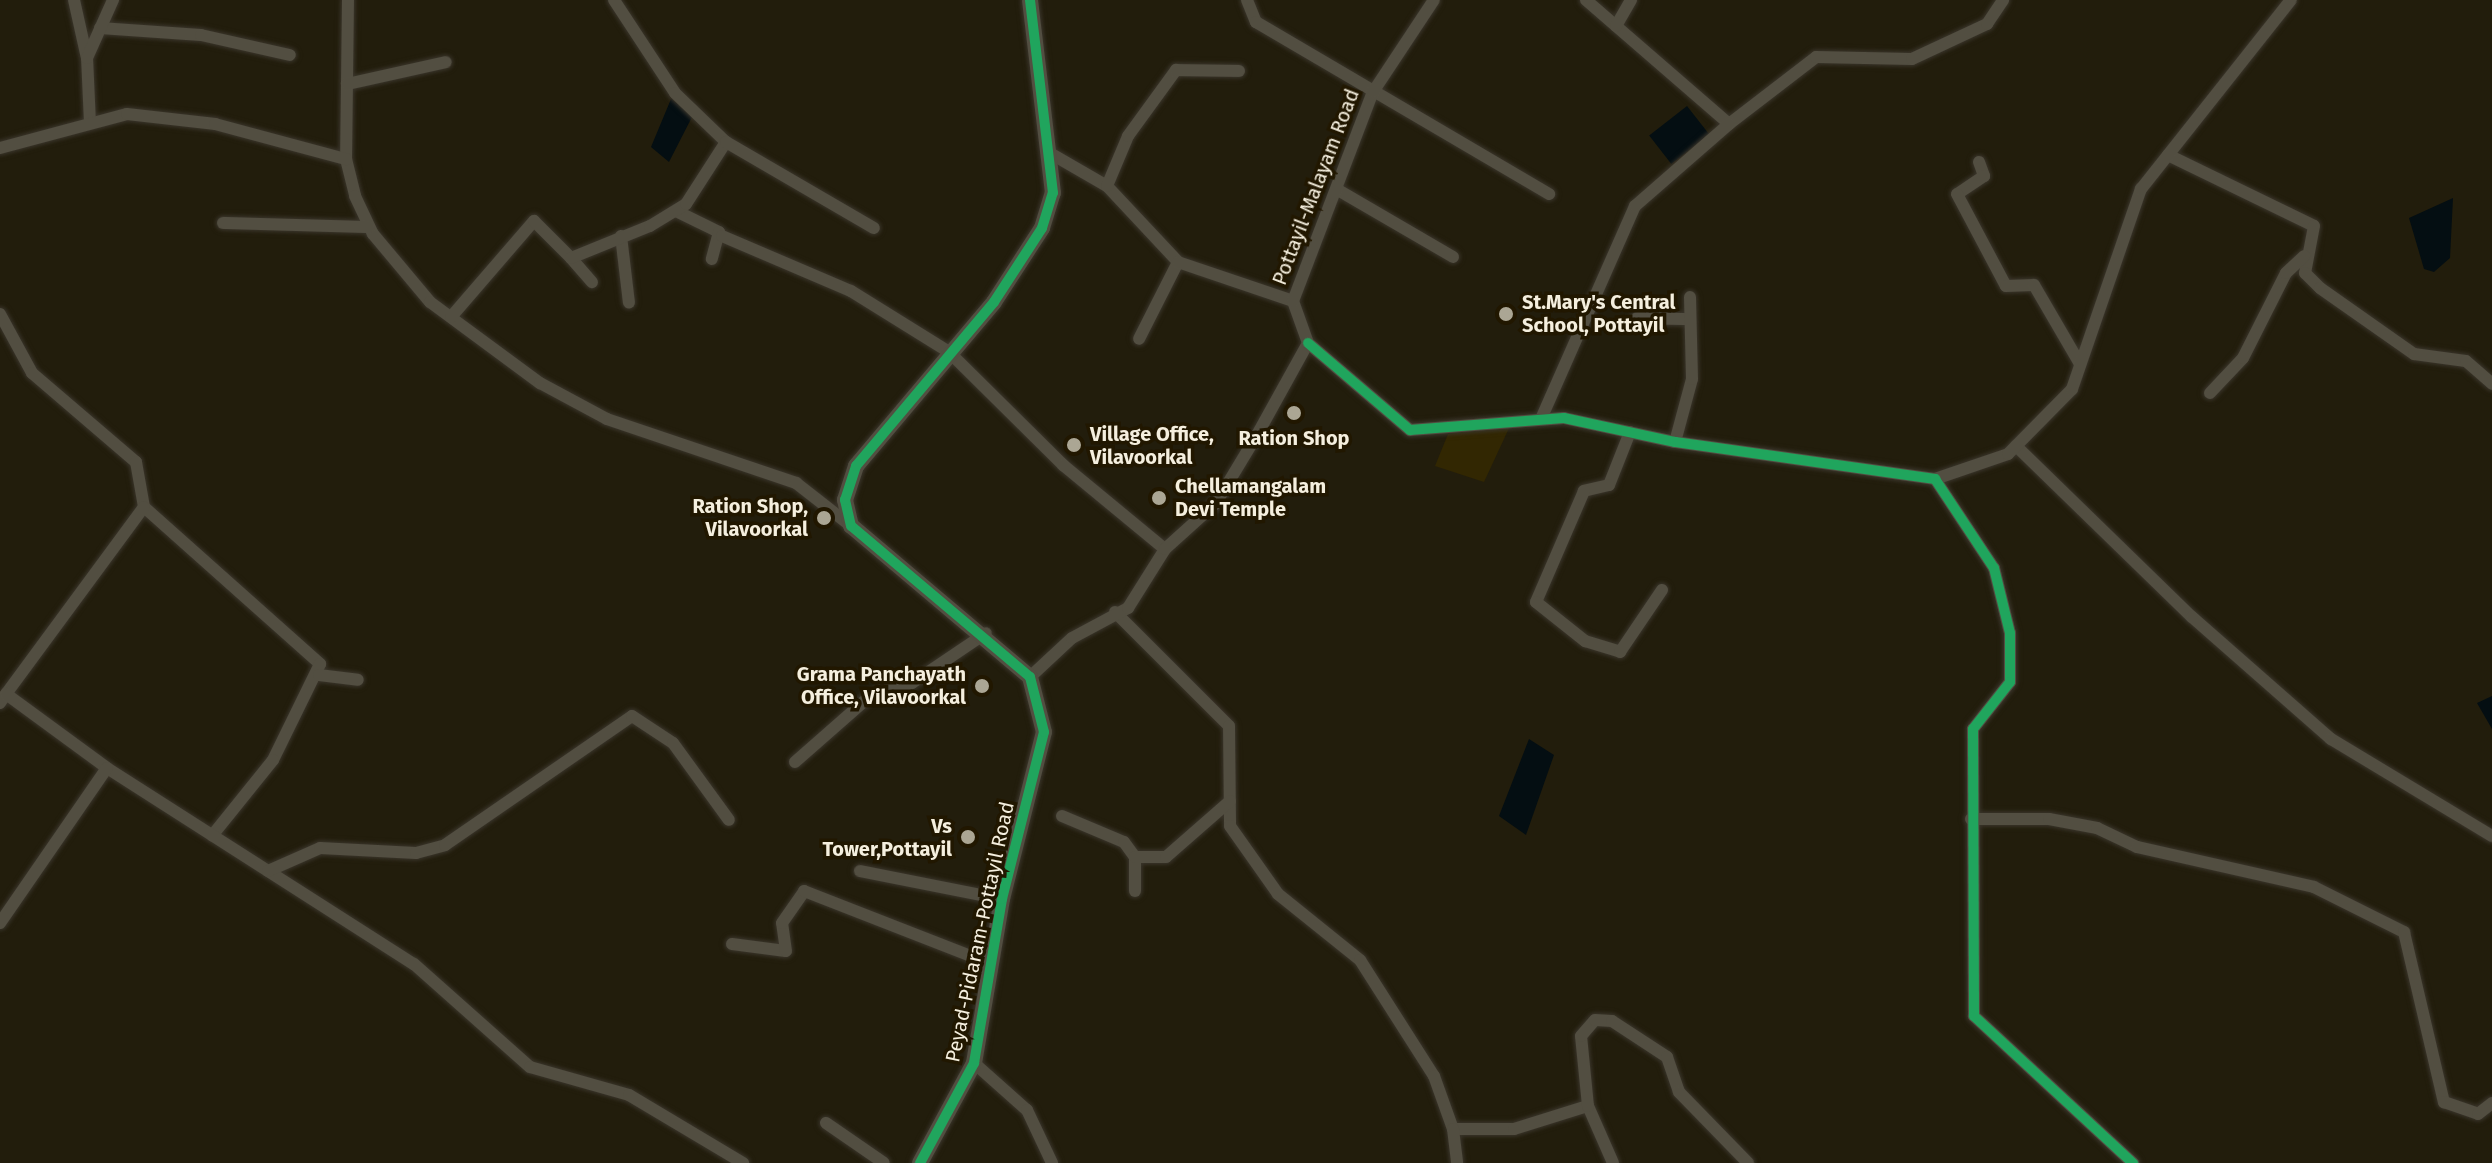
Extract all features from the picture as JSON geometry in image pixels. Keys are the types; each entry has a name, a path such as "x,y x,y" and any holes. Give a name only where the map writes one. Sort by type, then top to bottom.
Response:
{"street":[{"path":"74,0 87,58 90,123"},
{"path":"87,58 113,0"},
{"path":"348,0 346,159 369,227 451,317 540,383 607,419 796,483 986,633 1030,677 1115,612 1128,608 1165,549 1216,503 1308,343 1410,430 1541,419 1675,442 1935,479 2016,446 2072,389 2141,189 2291,0"},
{"path":"614,0 675,93 726,142 874,228"},
{"path":"851,526 845,500 856,466 949,352 1042,228 1053,193 1030,0"},
{"path":"1247,0 1256,22 1549,194"},
{"name":"Pottayil-Malayam Road","path":"1308,343 1293,301 1373,92 1434,0"},
{"path":"1586,0 1729,124"},
{"path":"1616,26 1631,0"},
{"path":"1541,419 1635,206 1729,124 1816,57 1912,59 1987,24 2003,0"},
{"path":"100,28 201,35 290,55"},
{"path":"347,84 446,62"},
{"path":"1107,186 1128,136 1176,70 1239,71"},
{"path":"0,148 127,114 215,124 346,159"},
{"path":"571,258 676,211 726,142"},
{"path":"1048,152 1107,186 1178,262 1293,301"},
{"path":"2168,155 2314,226 2304,256 2305,273 2320,288 2414,354 2466,361 2492,384"},
{"path":"1979,162 1984,176 1957,194 2006,286 2034,285 2080,364"},
{"path":"1338,190 1453,257"},
{"path":"676,211 722,236 851,291 949,352 1063,465 1165,549"},
{"path":"451,317 534,221 592,282"},
{"path":"223,223 369,227"},
{"path":"621,236 629,303"},
{"path":"712,259 722,236"},
{"path":"2210,393 2243,358 2286,273 2304,256"},
{"path":"1139,339 1178,262"},
{"path":"1675,442 1692,379 1690,297"},
{"path":"0,314 32,373 136,462 144,507 315,655 319,675 273,760 212,836"},
{"path":"1637,318 1690,319"},
{"path":"1630,432 1609,485 1584,491 1536,602 1585,641 1620,652 1662,590"},
{"path":"2016,446 2192,617 2331,739 2492,836"},
{"path":"1935,479 1994,568 2010,633 2010,682 1973,729 1974,1016 2133,1163"},
{"path":"144,507 3,699 414,964 530,1067 629,1095 743,1163"},
{"path":"1115,612 1229,726 1230,826 1278,894 1360,960 1434,1076 1453,1129 1457,1163"},
{"path":"795,762 870,696 912,683 986,633"},
{"path":"319,675 358,680"},
{"name":"Peyad-Pidaram-Pottayil Road","path":"920,1163 974,1063 1002,899 1044,732 1030,677"},
{"path":"268,871 320,848 416,853 445,845 632,716 673,743 729,820"},
{"path":"0,923 107,768"},
{"path":"1135,857 1166,857 1230,801"},
{"path":"1062,816 1124,842 1135,857 1135,891"},
{"path":"1971,819 2049,819 2097,828 2149,850 2314,887 2404,932 2444,1102 2478,1114 2492,1103"},
{"path":"860,871 1002,899"},
{"path":"732,944 786,951 782,923 804,891 991,964"},
{"path":"1613,1163 1588,1106 1581,1036 1595,1020 1612,1021 1667,1057 1679,1092 1748,1163"},
{"path":"974,1063 1027,1110 1052,1163"},
{"path":"1453,1129 1514,1129 1588,1106"},
{"path":"826,1123 884,1163"}],"shaded area":[{"path":"671,99 693,115 669,162 651,147"},
{"path":"1687,106 1709,134 1671,164 1649,136"},
{"path":"2453,198 2450,258 2434,272 2424,269 2409,218"},
{"path":"1510,426 1484,482 1435,466 1448,434"},
{"path":"2492,696 2492,729 2477,703"},
{"path":"1529,739 1554,755 1526,835 1499,816"}],"cycle path":[{"path":"920,1163 974,1063 1002,899 1044,732 1030,677 851,526 845,500 856,466 994,302 1042,228 1053,193 1030,0"},
{"path":"1308,343 1410,430 1564,418 1675,442 1935,479 1994,568 2010,633 2010,682 1973,729 1974,1016 2133,1163"}],"place":[{"name":"St.Mary's Central School, Pottayil","path":"1506,314"},
{"name":"Ration Shop","path":"1294,413"},
{"name":"Village Office, Vilavoorkal","path":"1074,445"},
{"name":"Chellamangalam Devi Temple","path":"1159,498"},
{"name":"Ration Shop, Vilavoorkal","path":"824,518"},
{"name":"Grama Panchayath Office, Vilavoorkal","path":"982,686"},
{"name":"Vs Tower,Pottayil","path":"968,837"}]}
